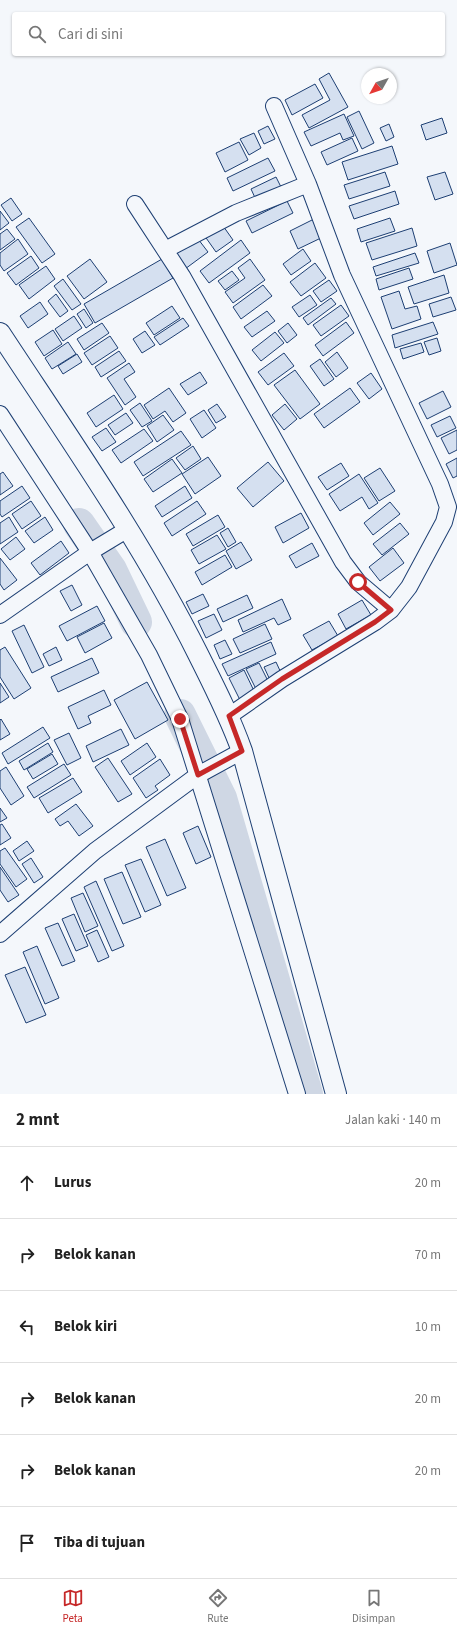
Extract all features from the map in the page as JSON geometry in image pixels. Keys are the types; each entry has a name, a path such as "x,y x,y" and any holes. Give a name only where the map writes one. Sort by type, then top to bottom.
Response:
{"street":[{"path":"229,716 282,679 375,622 391,610 409,587 444,522 448,507 440,484 342,275 308,184 274,106"},
{"path":"165,250 236,213 308,184"},
{"path":"135,204 182,276 343,562 358,582 391,610"},
{"path":"0,333 122,532 178,613 229,716 236,754 336,1094"},
{"path":"0,414 92,550 149,655 180,719 203,773 297,1094"},
{"path":"0,615 92,550 122,532"},
{"path":"0,934 95,850 203,773 236,754"}],"building":[{"path":"329,73 348,107 309,128 302,115 330,100 319,79"},
{"path":"315,84 323,98 292,115 285,100"},
{"path":"359,111 374,143 362,149 347,117"},
{"path":"344,114 354,136 343,140 340,133 311,146 304,132"},
{"path":"442,118 447,133 426,140 421,125"},
{"path":"389,124 394,137 386,141 380,128"},
{"path":"268,126 275,139 264,144 258,131"},
{"path":"254,133 261,148 249,155 240,139"},
{"path":"352,138 358,151 327,165 321,152"},
{"path":"239,142 248,160 225,172 216,153"},
{"path":"392,146 398,164 348,180 342,162"},
{"path":"268,158 275,171 233,191 227,178"},
{"path":"385,172 390,186 349,199 344,185"},
{"path":"445,172 453,194 435,200 427,177"},
{"path":"276,177 282,189 257,202 251,189"},
{"path":"395,191 399,204 354,219 349,206"},
{"path":"11,198 22,214 12,221 1,205"},
{"path":"287,201 293,213 252,233 246,221"},
{"path":"0,211 9,223 0,230"},
{"path":"29,218 55,254 42,263 16,227"},
{"path":"390,218 395,231 361,242 357,229"},
{"path":"314,219 323,237 298,249 290,231"},
{"path":"221,223 233,240 216,252 204,235"},
{"path":"412,228 417,246 372,260 366,243"},
{"path":"7,229 15,239 0,250 0,234"},
{"path":"195,235 208,252 185,269 172,251"},
{"path":"18,239 28,254 4,271 0,265 0,253"},
{"path":"241,240 250,253 209,283 200,271"},
{"path":"450,243 457,265 434,273 427,251"},
{"path":"303,249 311,261 291,275 283,264"},
{"path":"415,253 419,263 376,276 373,267"},
{"path":"31,256 39,268 16,285 7,273"},
{"path":"90,259 107,282 84,299 67,276"},
{"path":"162,259 173,278 95,323 84,304"},
{"path":"250,259 265,280 233,303 225,292 245,278 238,268"},
{"path":"315,263 326,278 301,296 290,282"},
{"path":"46,266 55,279 29,299 19,285"},
{"path":"409,268 413,279 379,290 376,279"},
{"path":"232,271 239,280 225,290 218,281"},
{"path":"444,275 449,293 414,304 408,287"},
{"path":"63,279 81,304 72,310 54,286"},
{"path":"329,280 337,291 321,302 313,291"},
{"path":"263,285 272,296 241,319 233,307"},
{"path":"399,291 405,309 417,306 421,319 392,329 381,297"},
{"path":"56,294 68,311 60,317 48,301"},
{"path":"310,295 317,305 299,317 292,307"},
{"path":"451,297 456,310 433,317 429,304"},
{"path":"331,298 336,304 308,325 303,318"},
{"path":"40,302 48,314 28,328 20,316"},
{"path":"341,305 349,316 321,336 313,325"},
{"path":"172,306 180,318 154,335 146,323"},
{"path":"84,309 93,323 86,328 77,314"},
{"path":"267,311 275,321 252,337 244,327"},
{"path":"74,316 82,328 63,341 55,329"},
{"path":"183,318 189,326 160,345 154,337"},
{"path":"346,322 354,333 323,356 315,345"},
{"path":"433,322 438,334 395,348 392,335"},
{"path":"102,323 109,333 84,350 77,339"},
{"path":"288,323 297,335 287,343 278,331"},
{"path":"53,330 62,344 44,356 35,342"},
{"path":"145,331 155,345 142,353 133,339"},
{"path":"275,332 284,343 261,361 252,350"},
{"path":"110,336 118,348 92,365 84,353"},
{"path":"437,338 441,351 429,355 424,342"},
{"path":"68,342 76,354 52,369 45,358"},
{"path":"421,343 424,352 403,359 400,349"},
{"path":"119,351 126,361 101,377 95,367"},
{"path":"337,352 348,368 336,377 325,362"},
{"path":"284,353 294,366 268,385 258,372"},
{"path":"77,354 82,362 63,374 58,366"},
{"path":"320,359 334,379 324,386 310,366"},
{"path":"129,363 135,372 124,379 136,397 125,405 107,378"},
{"path":"295,370 320,404 300,419 274,385"},
{"path":"200,372 207,383 188,395 180,384"},
{"path":"371,373 382,389 369,399 357,383"},
{"path":"169,388 186,413 173,422 165,411 153,419 144,405"},
{"path":"350,388 360,402 324,428 314,414"},
{"path":"443,391 451,407 427,419 419,403"},
{"path":"114,395 123,409 96,427 87,413"},
{"path":"140,403 152,421 142,427 130,410"},
{"path":"217,404 226,417 216,423 208,410"},
{"path":"285,404 297,419 284,430 272,415"},
{"path":"204,410 216,428 202,438 190,419"},
{"path":"126,413 133,423 115,435 108,425"},
{"path":"163,415 174,430 157,442 147,426"},
{"path":"450,416 456,428 437,437 431,425"},
{"path":"106,428 116,442 102,451 92,437"},
{"path":"144,429 153,441 121,463 112,450"},
{"path":"457,430 457,450 449,454 441,438"},
{"path":"181,431 191,445 143,476 134,462"},
{"path":"193,446 201,459 185,470 176,458"},
{"path":"208,457 221,476 195,494 182,474"},
{"path":"457,458 457,476 453,478 446,464"},
{"path":"172,459 182,473 153,492 144,479"},
{"path":"268,462 284,481 253,507 237,488"},
{"path":"341,463 349,476 327,490 318,477"},
{"path":"380,468 395,491 379,501 364,478"},
{"path":"3,472 13,486 0,495 0,474"},
{"path":"359,474 378,503 369,509 362,497 340,511 329,494"},
{"path":"22,486 30,498 2,517 0,514 0,501"},
{"path":"185,486 192,498 162,517 155,506"},
{"path":"31,501 41,516 22,529 12,514"},
{"path":"197,501 206,514 172,536 164,523"},
{"path":"390,502 400,514 373,535 364,523"},
{"path":"301,513 309,528 283,543 275,527"},
{"path":"218,515 225,527 193,546 186,534"},
{"path":"9,517 18,532 0,544 0,523"},
{"path":"45,517 53,530 34,543 25,531"},
{"path":"400,523 409,534 382,555 373,544"},
{"path":"228,528 236,542 228,547 220,533"},
{"path":"217,535 226,549 199,564 191,550"},
{"path":"16,537 25,549 10,560 1,549"},
{"path":"61,541 69,553 40,575 31,563"},
{"path":"241,542 252,560 236,569 226,551"},
{"path":"312,543 319,556 296,568 289,556"},
{"path":"393,548 404,563 380,581 369,567"},
{"path":"225,555 232,567 202,585 195,572"},
{"path":"0,558 17,580 4,590 0,584"},
{"path":"72,585 82,605 71,611 60,591"},
{"path":"203,594 209,606 192,614 186,602"},
{"path":"247,595 253,608 223,622 217,609"},
{"path":"282,599 291,619 278,625 274,618 243,632 238,620"},
{"path":"362,600 371,615 346,629 338,614"},
{"path":"97,606 105,621 67,641 59,626"},
{"path":"214,614 222,630 206,638 198,621"},
{"path":"329,621 338,636 312,650 303,635"},
{"path":"104,623 112,638 85,653 77,637"},
{"path":"265,624 272,639 240,653 233,639"},
{"path":"24,625 44,667 32,673 12,631"},
{"path":"225,640 232,654 220,659 214,645"},
{"path":"271,642 276,654 228,676 222,664"},
{"path":"5,647 31,688 14,699 0,677 0,650"},
{"path":"56,647 62,660 49,666 43,654"},
{"path":"92,658 99,673 58,692 51,677"},
{"path":"276,662 282,675 270,680 264,667"},
{"path":"259,663 270,685 257,691 246,669"},
{"path":"244,670 255,693 240,700 229,678"},
{"path":"147,682 168,720 135,739 114,700"},
{"path":"0,683 9,697 0,703"},
{"path":"104,690 111,705 88,716 91,723 78,729 68,707"},
{"path":"1,719 10,734 0,740 0,720"},
{"path":"43,727 50,738 8,764 2,753"},
{"path":"121,729 129,745 93,762 86,746"},
{"path":"69,733 81,758 67,765 54,740"},
{"path":"48,743 53,752 24,770 19,761"},
{"path":"147,743 156,757 130,775 121,761"},
{"path":"52,754 58,764 33,779 27,769"},
{"path":"108,758 132,794 118,802 95,767"},
{"path":"160,759 170,775 155,786 158,790 146,798 133,778"},
{"path":"64,764 71,775 34,798 27,787"},
{"path":"6,767 24,796 11,805 0,788 0,771"},
{"path":"73,778 82,792 48,813 39,798"},
{"path":"76,804 93,826 79,836 68,821 60,826 55,819"},
{"path":"0,808 7,818 0,822"},
{"path":"2,824 11,838 0,845 0,825"},
{"path":"198,826 211,857 196,864 183,833"},
{"path":"165,839 186,888 167,896 146,847"},
{"path":"27,841 34,851 19,861 13,851"},
{"path":"5,848 27,879 16,887 0,864 0,851"},
{"path":"31,858 43,877 34,883 22,864"},
{"path":"141,859 161,905 145,912 125,865"},
{"path":"0,867 19,895 8,902 0,890"},
{"path":"122,872 141,917 123,924 104,879"},
{"path":"96,881 124,946 112,951 84,887"},
{"path":"83,893 98,926 85,932 71,898"},
{"path":"74,914 88,946 76,951 62,919"},
{"path":"58,923 75,961 62,966 45,928"},
{"path":"97,930 109,957 98,962 86,935"},
{"path":"37,946 59,998 45,1004 23,952"},
{"path":"25,967 46,1015 26,1023 5,975"}],"waterway":[{"path":"79,524 111,570 136,622"},
{"path":"180,715 221,798 307,1094"}],"route":[{"path":"180,719 198,775 242,751 229,716 282,679 375,622 391,610 358,582"}]}
